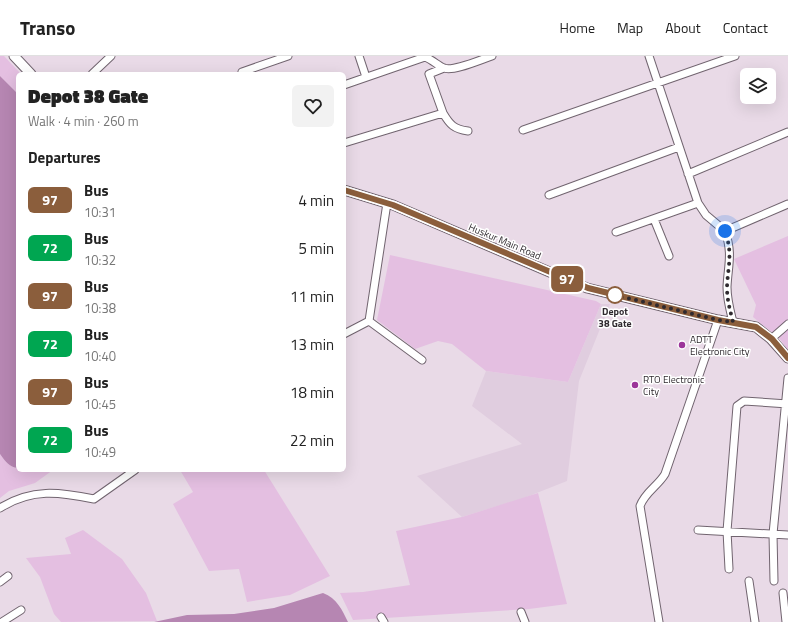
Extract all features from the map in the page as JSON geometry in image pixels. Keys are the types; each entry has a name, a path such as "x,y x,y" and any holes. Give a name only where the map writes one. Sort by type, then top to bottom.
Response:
{"main road":[{"path":"14,56 29,72"},
{"name":"Huskur Main Road","path":"346,191 387,203 588,288 718,320 756,327 772,339 788,358"}],"street":[{"path":"94,72 110,56"},
{"path":"242,72 288,56"},
{"path":"359,56 366,77"},
{"path":"346,83 425,56 435,60 444,68"},
{"path":"468,131 454,128 449,124 443,113 429,74 444,68 452,69 492,56"},
{"path":"650,56 698,203 706,215 725,231 731,250 727,289 728,302 733,322"},
{"path":"522,130 658,84 719,59 735,56"},
{"path":"346,142 443,113"},
{"path":"688,174 788,132"},
{"path":"549,195 679,147"},
{"path":"369,321 387,203"},
{"path":"616,232 698,203"},
{"path":"725,231 788,204"},
{"path":"654,219 668,256"},
{"path":"659,622 640,506 647,494 659,483 665,474 718,320"},
{"path":"346,333 369,321"},
{"path":"369,321 422,360"},
{"path":"772,339 788,324"},
{"path":"774,581 774,534 788,378"},
{"path":"729,569 727,530 737,406 744,401 786,404"},
{"path":"0,508 30,494 58,494 94,499 132,472"},
{"path":"698,530 727,530 788,535"},
{"path":"0,582 8,576"},
{"path":"749,581 754,622"},
{"path":"783,593 786,622"},
{"path":"2,622 21,610"},
{"path":"521,612 525,622"}],"shaded area":[{"path":"0,56 4,56 19,72 16,72 16,92 0,76"},
{"path":"0,76 16,92 16,467 10,465 0,454"},
{"path":"788,236 788,350 779,338 753,317 756,305 734,259"},
{"path":"390,255 596,301 601,304 568,382 486,371 452,344 438,341 415,349 377,320"},
{"path":"601,304 610,304 579,381 567,481 524,498 462,517 417,476 522,444 472,406 486,371 568,382"},
{"path":"0,454 8,463 16,467 16,472 50,472 35,483 9,491 0,498"},
{"path":"181,472 265,472 330,576 290,595 247,602 239,569 209,571 173,504 193,492"},
{"path":"538,493 567,604 529,609 353,620 340,593 363,592 410,585 396,531 462,517"},
{"path":"83,530 122,559 146,593 157,621 61,622 54,614 40,577 26,558 71,554 65,538"},
{"path":"323,593 335,601 348,622 154,622 187,615 234,614 274,608"}],"bus line":[{"name":"97","path":"346,191 393,205 588,288 718,320 756,327 772,339 788,358"}],"place":[{"name":"Depot 38 Gate","path":"615,295"},
{"name":"ADTT Electronic City","path":"682,345"},
{"name":"RTO Electronic City","path":"635,385"}],"route":[{"path":"615,295 718,320 733,322 728,302 727,289 731,250 725,231"}]}
